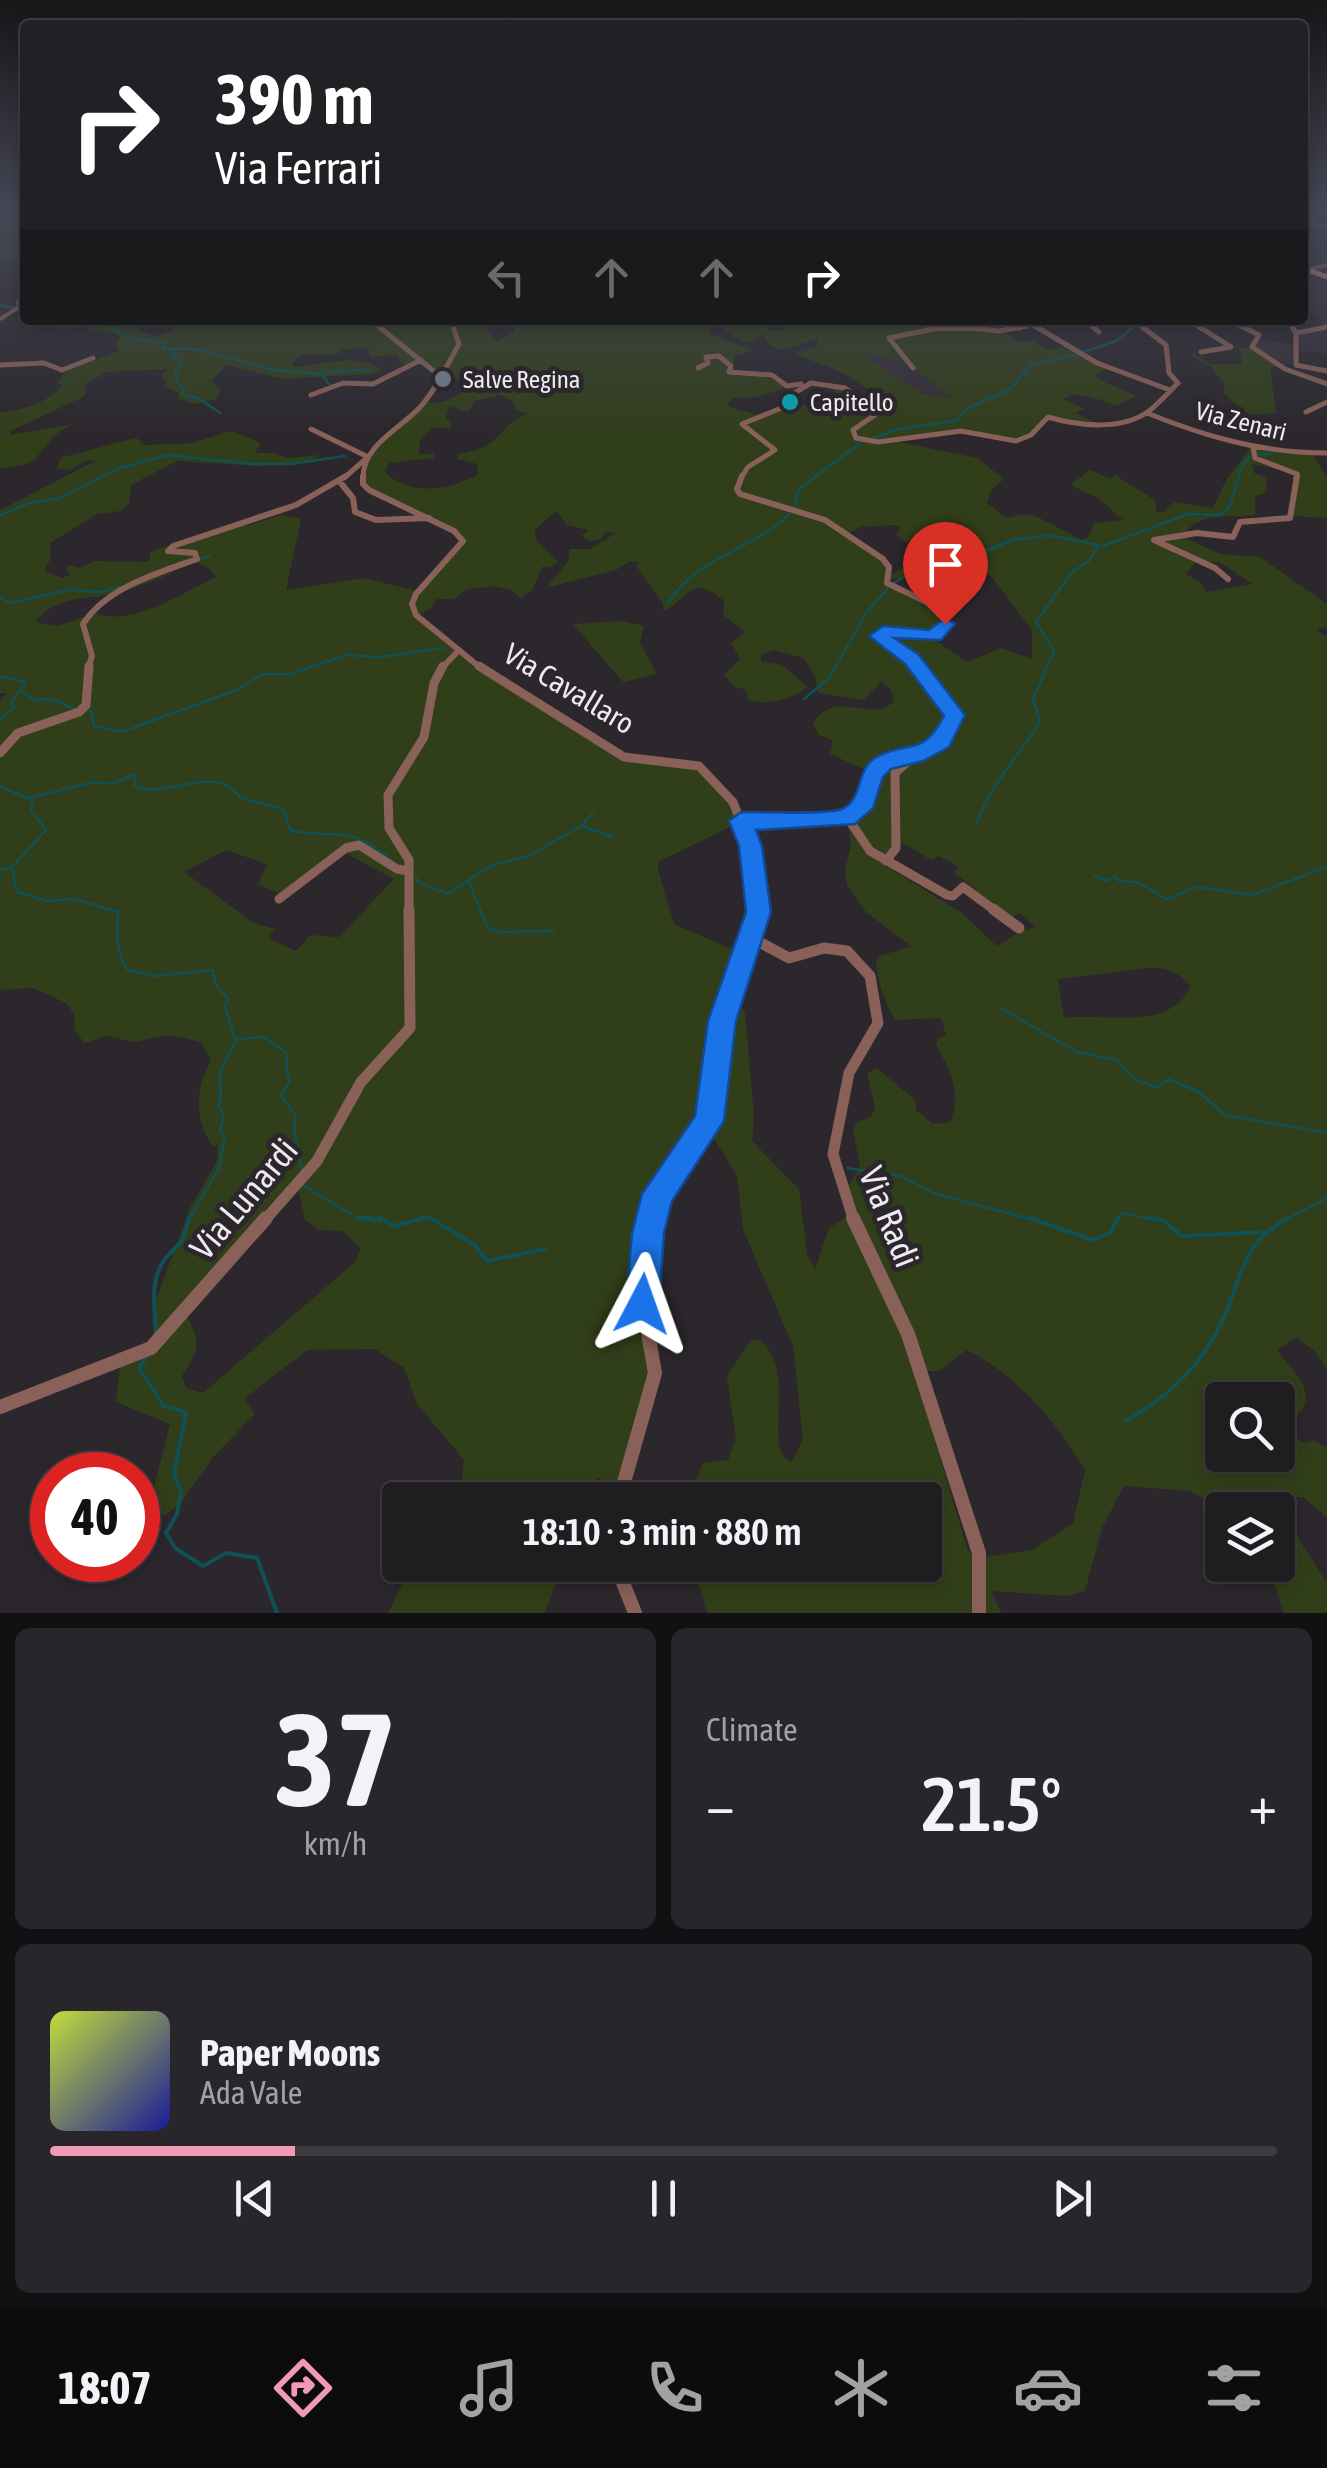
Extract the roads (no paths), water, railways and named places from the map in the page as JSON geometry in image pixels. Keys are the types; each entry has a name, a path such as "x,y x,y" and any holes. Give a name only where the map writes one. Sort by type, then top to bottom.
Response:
{"street":[{"path":"0,319 18,308 20,300"},
{"path":"376,325 441,377"},
{"path":"0,753 18,733 79,712 86,705 92,656 84,619 136,581 198,556 168,549 285,509 340,482 418,410 459,344 453,325"},
{"path":"913,368 889,338 910,338 940,326 986,332 1026,325"},
{"path":"1034,325 1097,363 1170,390"},
{"path":"1090,325 1099,332"},
{"path":"698,368 708,363 706,357 719,356 731,366 729,372 772,375 787,386 822,382 845,387 873,406 875,415 856,425 852,434 870,442 951,431 1016,441 1031,435 1048,417 1081,427 1147,413 1178,382 1169,373 1166,345 1141,325"},
{"path":"1196,325 1230,346 1201,352"},
{"path":"1239,325 1258,335 1252,346 1282,367 1327,384"},
{"path":"1291,325 1296,333 1296,365"},
{"path":"1296,333 1327,326"},
{"path":"0,365 44,363 62,370 93,358"},
{"path":"311,395 343,383 372,384 421,360"},
{"path":"1282,367 1296,365 1327,372"},
{"path":"806,384 791,395 794,403 742,424 775,450 754,460 741,472 737,489 740,494 825,520 883,559 889,567 887,582 894,591 939,606 946,617 942,630 934,636 883,632 878,636 912,659 954,715 942,741 895,773 896,848 886,861"},
{"path":"1306,412 1327,402"},
{"name":"Via Zenari","path":"1147,413 1252,448 1290,455 1327,453"},
{"path":"311,429 368,456"},
{"path":"317,437 336,440"},
{"path":"1228,579 1215,568 1154,540 1205,533 1233,538 1240,522 1290,518 1296,474 1255,458 1252,448"},
{"name":"Via Cavallaro","path":"368,456 362,470 363,484 454,531 462,544 412,604 416,614 489,675 624,757 698,766 733,802 750,846 759,912 722,1021 709,1121 698,1141 673,1168 658,1194 653,1214 642,1304 656,1373 624,1482"},
{"path":"340,482 353,498 355,512 364,518 429,518"},
{"name":"Via Lunardi","path":"0,1407 151,1348 316,1161 362,1082 410,1028 409,860 389,828 388,795 424,737 434,682 444,664 459,650"},
{"path":"741,821 847,818 865,802 873,773 884,763 916,756"},
{"path":"847,818 870,851 947,895 954,896 963,887 1019,928"},
{"path":"280,899 346,848 358,845 397,869 409,871"},
{"name":"Via Radi","path":"752,938 788,958 833,947 854,955 869,972 878,1023 849,1073 833,1154 854,1222 908,1334 979,1553 979,1613"},
{"path":"623,1582 635,1613"}],"waterway":[{"path":"0,305 14,308"},
{"path":"108,325 129,338 163,343 163,349 195,349 274,370 321,374 331,386"},
{"path":"515,330 522,325"},
{"path":"1083,352 1116,341 1136,325"},
{"path":"171,352 182,364 175,372 178,384 185,390 182,394 200,399 220,413"},
{"path":"872,439 899,429 958,420 965,410 1010,389 1031,365 1076,355"},
{"path":"324,373 371,369"},
{"path":"793,509 799,489 864,440"},
{"path":"1256,455 1273,453"},
{"path":"0,515 29,503 60,498 117,469 168,455 251,464 291,464 345,456"},
{"path":"894,583 916,569 974,556 1013,540 1048,535 1103,546 1188,514 1220,515 1229,508 1243,464 1250,457"},
{"path":"668,604 693,575 775,527 789,514"},
{"path":"976,824 997,783 1040,721 1033,700 1054,651 1036,622 1073,571 1089,561 1097,548"},
{"path":"197,560 210,556"},
{"path":"0,597 9,603 68,590 101,592 121,587"},
{"path":"804,699 829,678 866,613 887,589"},
{"path":"86,710 91,711 94,726 122,732 239,689 262,674 291,674 346,655 379,657 444,648"},
{"path":"0,676 26,682 11,702 14,708 0,719"},
{"path":"22,691 34,700 51,699 76,709"},
{"path":"29,798 94,782 113,784 134,774 135,786 149,789 218,782 241,798 283,809 291,831 357,838 395,864"},
{"path":"0,787 32,800 31,810 46,830 12,867"},
{"path":"581,826 593,813"},
{"path":"469,880 490,866 528,856 581,826"},
{"path":"581,826 613,837"},
{"path":"0,870 12,867"},
{"path":"12,867 17,892 47,901 75,899 118,912 119,950 128,970 155,976 213,970 216,985 228,999 225,1007 235,1040"},
{"path":"1094,876 1106,881 1115,876 1119,881 1137,882 1167,899 1196,887 1252,895 1327,867"},
{"path":"416,878 421,884 448,894 469,880"},
{"path":"469,880 487,927 499,932 555,931"},
{"path":"1002,1009 1077,1052 1117,1060 1134,1079 1157,1088 1168,1079 1199,1092 1225,1115 1327,1133"},
{"path":"235,1040 264,1037 288,1054 286,1068 290,1080 281,1096 296,1116 294,1127 301,1169"},
{"path":"188,1221 219,1168 225,1136 220,1131 224,1117 218,1105 220,1076 235,1040"},
{"path":"847,1168 901,1176 933,1193 1037,1221"},
{"path":"304,1186 359,1219 385,1221"},
{"path":"1286,1220 1327,1198"},
{"path":"1117,1221 1121,1213 1163,1221"},
{"path":"358,1218 373,1218"},
{"path":"380,1218 395,1226 424,1218"},
{"path":"415,1221 430,1218"},
{"path":"430,1218 475,1245 487,1261 545,1249"},
{"path":"430,1218 433,1221"},
{"path":"1029,1218 1093,1240 1110,1233 1118,1218"},
{"path":"1149,1218 1164,1221 1182,1236 1265,1232"},
{"path":"1125,1421 1169,1391 1194,1366 1222,1321 1251,1251 1286,1220"},
{"path":"156,1332 157,1276 183,1238 188,1221"},
{"path":"145,1359 139,1368 164,1406 186,1412 174,1474 181,1492 177,1514 166,1533 175,1548 203,1566 226,1553 257,1558 277,1613"}],"place":[{"name":"Salve Regina","path":"443,379"},
{"name":"Capitello","path":"790,402"}]}
